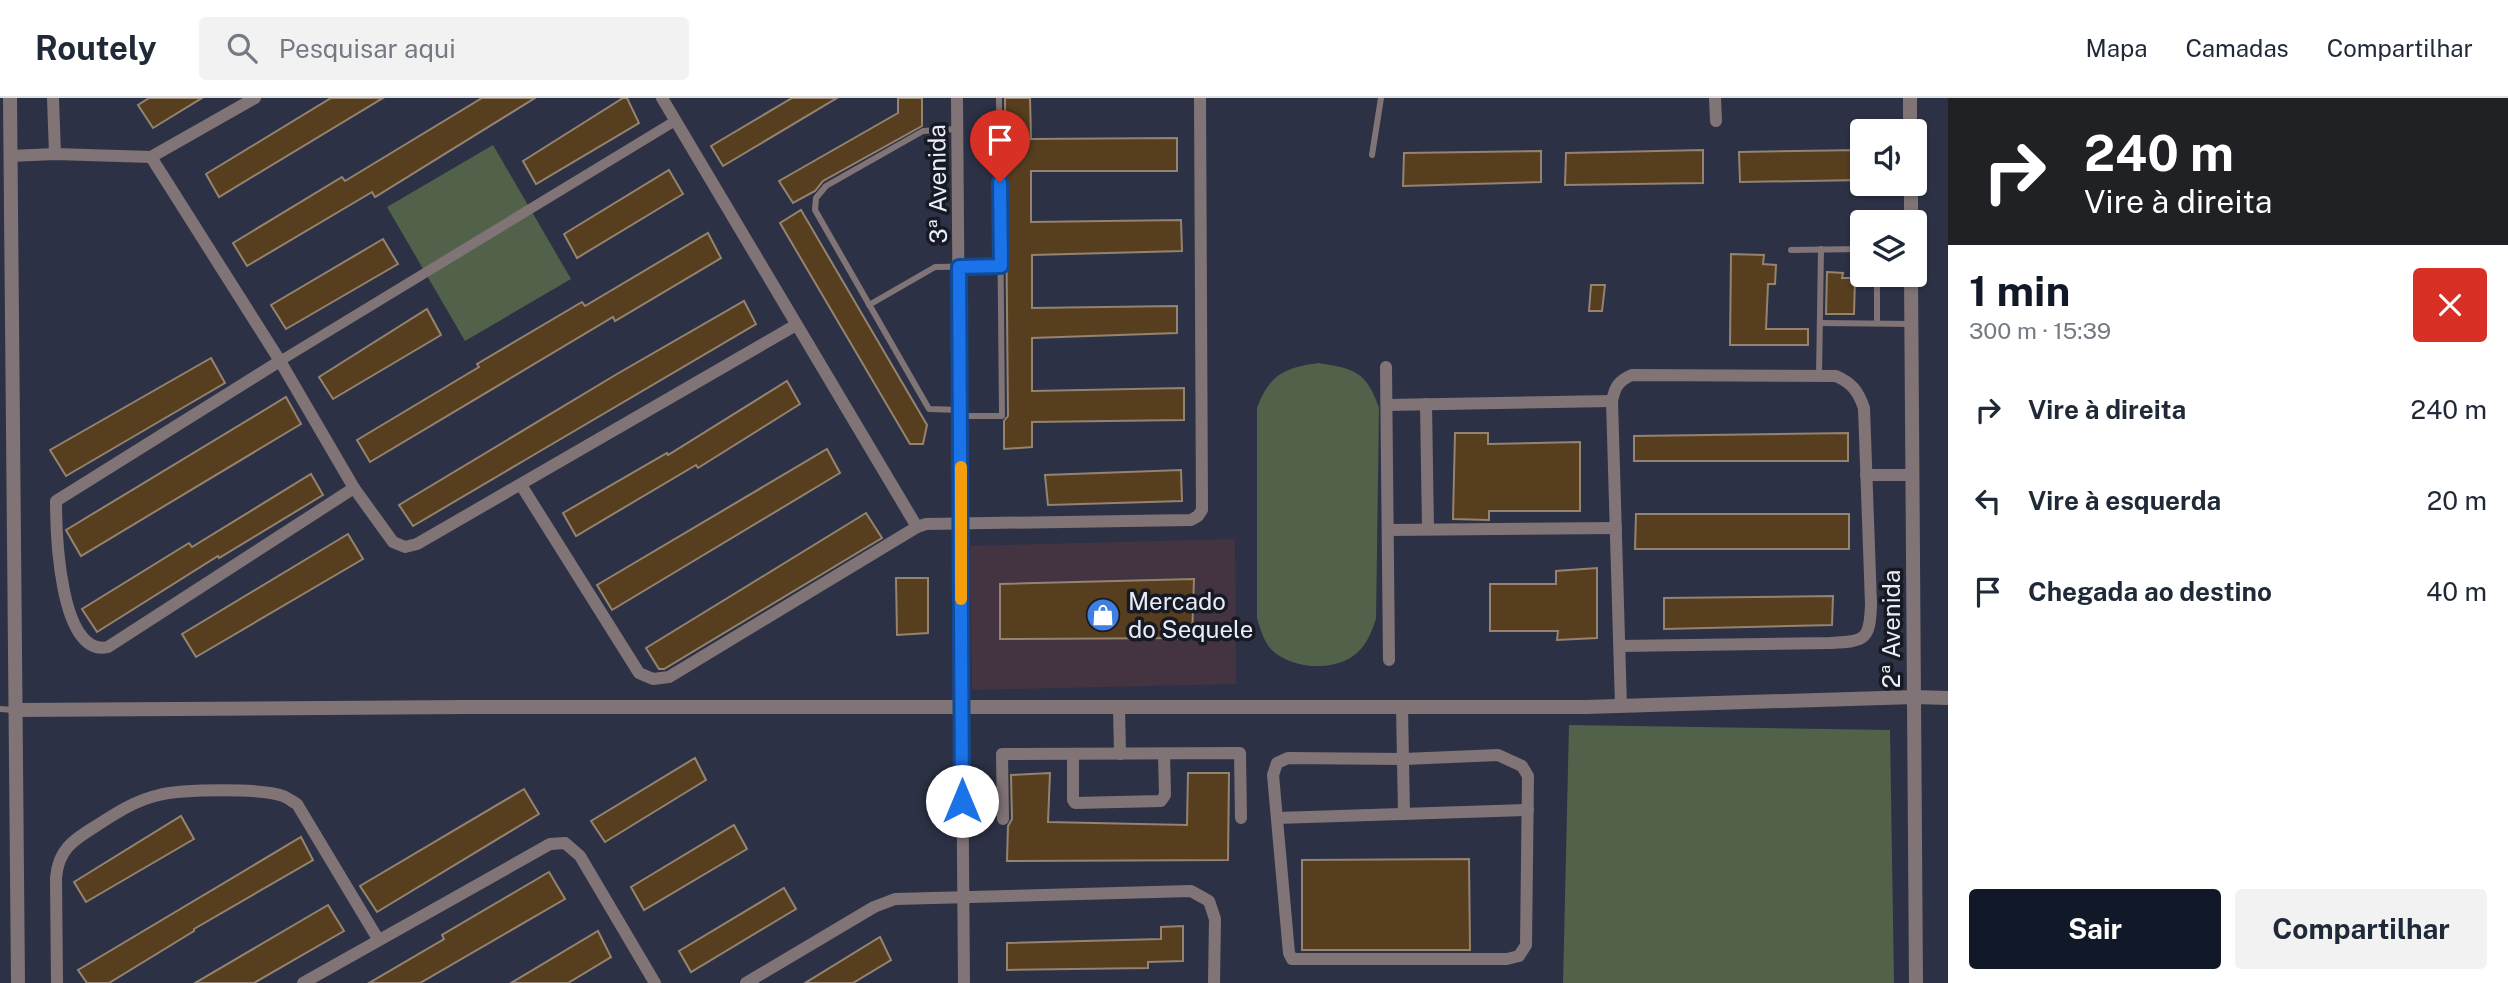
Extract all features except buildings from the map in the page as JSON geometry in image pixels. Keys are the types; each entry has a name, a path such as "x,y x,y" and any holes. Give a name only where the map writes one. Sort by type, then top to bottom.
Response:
{"street":[{"path":"10,98 7,709 18,983"},
{"path":"54,98 55,154"},
{"path":"10,156 55,154 151,157 255,98"},
{"path":"662,98 916,527"},
{"name":"3ª Avenida","path":"957,98 964,983"},
{"path":"521,485 639,673 653,679 669,677 916,527 926,524 1191,520 1202,510 1200,98"},
{"path":"1716,98 1716,121"},
{"path":"1910,98 1910,119"},
{"path":"354,488 108,647 100,649 90,645 78,629 61,581 55,501 675,121"},
{"path":"151,157 280,361 354,488 393,542 405,547 417,544 521,485 796,325"},
{"name":"2ª Avenida","path":"1911,287 1916,983"},
{"path":"1386,367 1389,660"},
{"path":"1620,646 1857,641 1864,636 1870,625 1864,408 1859,394 1850,382 1836,376 1632,375 1621,380 1616,386 1612,401 1621,706"},
{"path":"1387,405 1612,401"},
{"path":"1426,404 1428,529"},
{"path":"1866,475 1913,475"},
{"path":"1388,530 1616,528"},
{"path":"7,709 1621,706 1948,698"},
{"path":"1119,707 1120,754"},
{"path":"1402,707 1404,814"},
{"path":"1003,819 1002,754 1240,753 1241,818"},
{"path":"1073,754 1075,803 1161,801 1165,795 1164,754"},
{"path":"1498,755 1522,766 1528,776 1526,944 1518,956 1507,960 1292,959 1289,953 1273,775 1277,763 1288,758 1404,759 1498,755"},
{"path":"57,983 56,878 61,853 126,806 160,794 215,789 281,795 297,804 378,939"},
{"path":"1277,818 1528,810"},
{"path":"303,983 550,844 565,843 580,856 655,983"},
{"path":"746,983 895,899 1191,891 1209,901 1215,919 1214,983"}],"lane":[{"path":"957,129 923,131 826,186 816,198 815,210 929,409 1002,416 999,98"},
{"path":"1372,155 1381,98"},
{"path":"1819,376 1821,249"},
{"path":"1791,250 1850,249"},
{"path":"869,305 935,267 1001,266"},
{"path":"1877,287 1877,323"},
{"path":"1820,323 1912,324"}],"shaded area":[{"name":"Mercado do Sequele","path":"1235,539 1236,684 972,690 970,546"}],"green space":[{"path":"493,145 571,279 465,341 387,207"},
{"path":"1318,363 1341,367 1358,374 1369,386 1379,408 1376,619 1365,644 1358,652 1344,661 1324,666 1302,665 1282,658 1265,641 1257,618 1257,408 1267,388 1279,375"},
{"path":"1569,725 1890,730 1894,983 1563,983"}],"slow traffic":[{"path":"961,467 961,599"}],"place":[{"name":"Mercado do Sequele","path":"1103,615"}],"route":[{"path":"962,801 959,267 1001,266 1000,182"}]}
